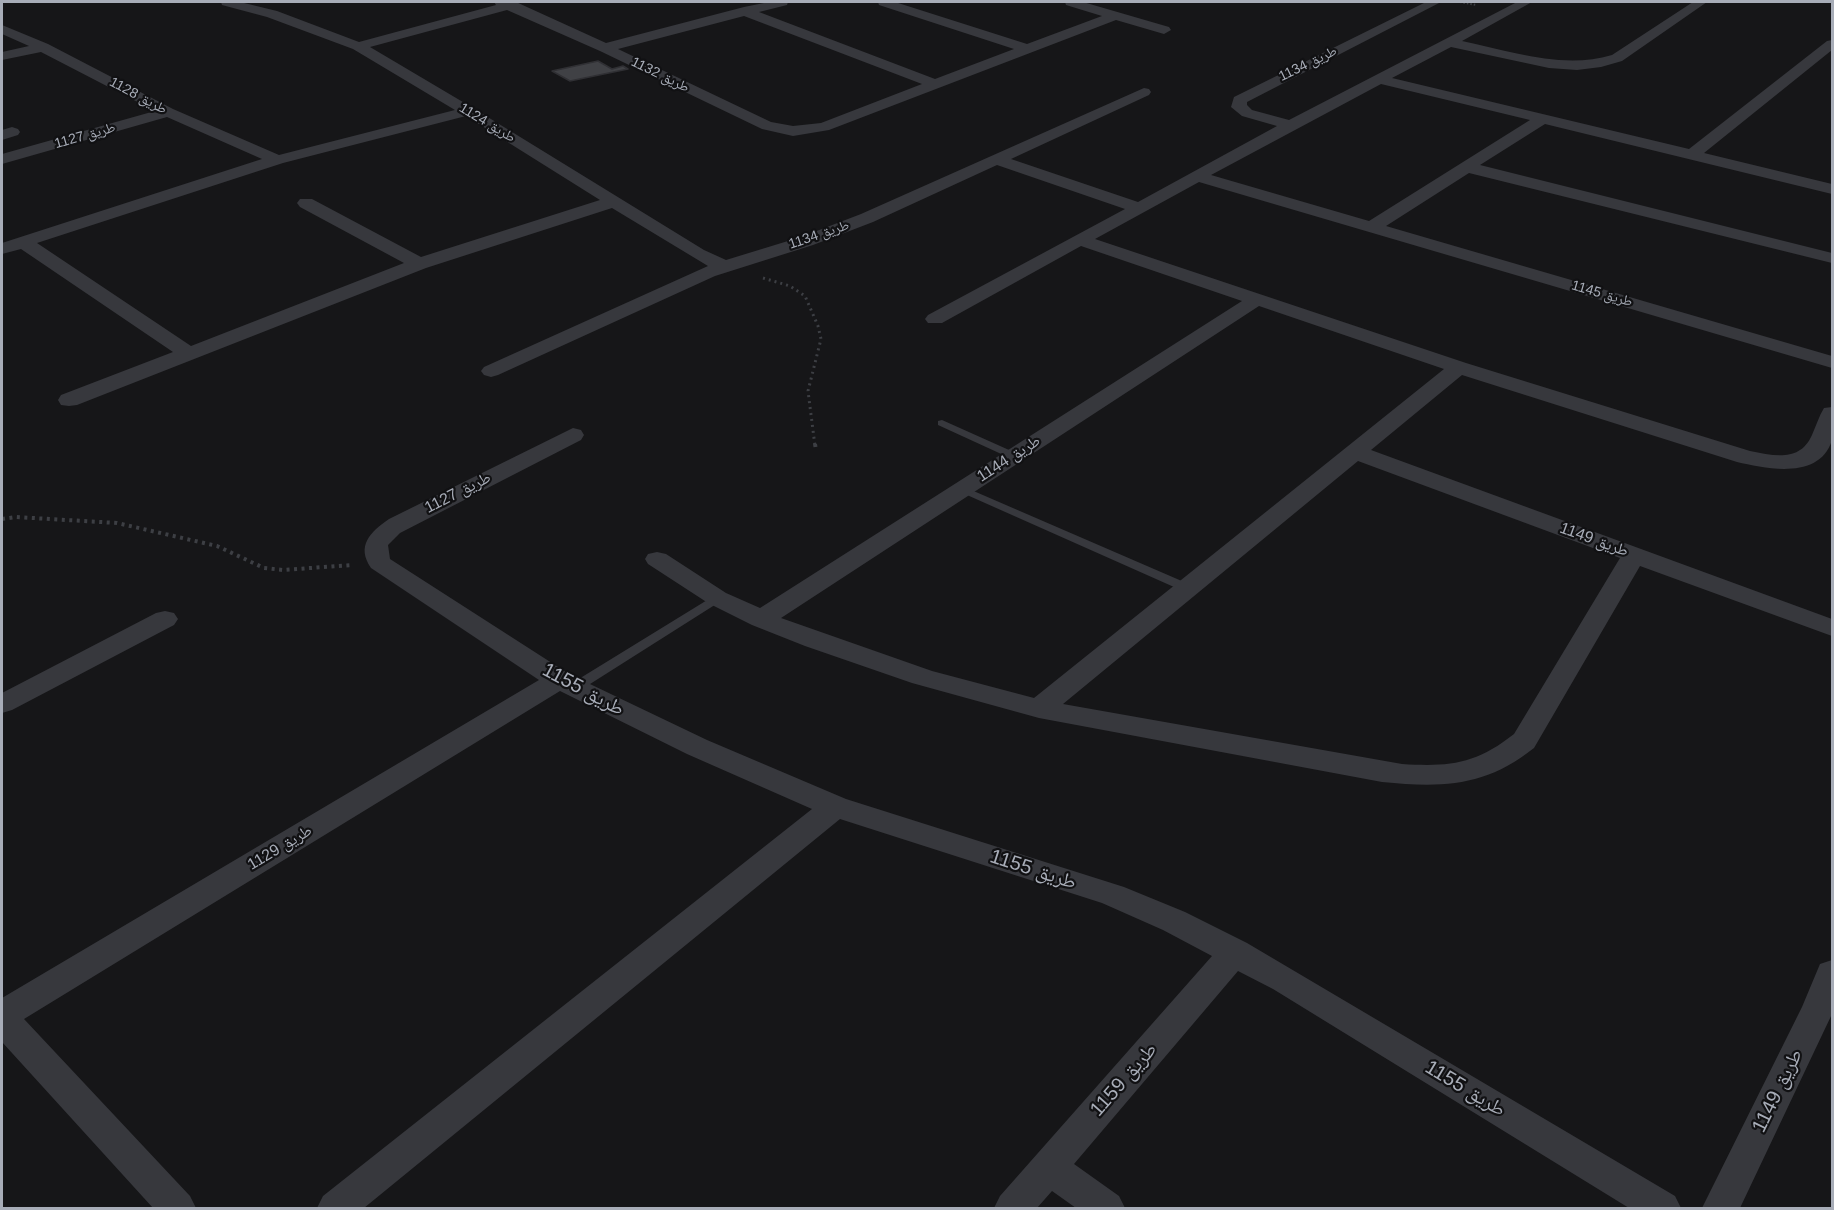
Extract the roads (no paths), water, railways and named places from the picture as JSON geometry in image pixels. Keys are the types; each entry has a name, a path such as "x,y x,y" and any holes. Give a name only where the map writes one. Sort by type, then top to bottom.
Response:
{"street":[{"name":"طريق 1124","path":"227,2 272,14 358,46 468,111 698,254 723,266"},
{"path":"605,48 782,2"},
{"path":"884,2 1027,48"},
{"path":"1071,2 1164,30"},
{"name":"طريق 1134","path":"1291,125 1247,113 1239,106 1239,100 1435,2"},
{"path":"935,319 1291,125 1526,2"},
{"path":"1449,42 1542,63 1576,66 1600,63 1617,58 1701,2"},
{"path":"358,46 506,3"},
{"name":"طريق 1132","path":"506,3 774,129 802,131 824,127 1116,15"},
{"path":"744,11 937,85"},
{"name":"طريق 1128","path":"2,29 43,47 168,112 277,160"},
{"path":"1693,154 1833,44"},
{"path":"2,56 43,47"},
{"path":"1380,79 1541,120 1693,154 1833,189"},
{"name":"طريق 1134","path":"491,371 723,266 838,229 1144,92"},
{"path":"2,249 277,160 468,111"},
{"name":"طريق 1127","path":"2,159 168,112"},
{"path":"1372,226 1541,120"},
{"path":"996,159 1140,208"},
{"path":"1467,166 1833,258"},
{"name":"طريق 1145","path":"1197,176 1833,362"},
{"path":"69,400 419,264 615,201"},
{"path":"306,203 419,264"},
{"path":"1080,240 1459,367 1744,457 1789,463 1804,458 1814,452 1833,413"},
{"path":"23,242 188,353"},
{"name":"طريق 1144","path":"760,619 1258,299"},
{"path":"1039,709 1459,367"},
{"name":"طريق 1127","path":"384,566 375,554 376,543 384,533 397,524 573,435"},
{"name":"طريق 1149","path":"1355,452 1833,627"},
{"path":"657,559 717,598 760,619 922,677 1039,709 1382,772 1419,776 1453,775 1482,768 1507,756 1524,741 1634,555"},
{"name":"طريق 1155","path":"384,566 566,684 697,747 835,807 1113,895 1173,921 1235,952 1662,1209"},
{"path":"2,704 165,619"},
{"name":"طريق 1129","path":"2,1017 566,684"},
{"path":"336,1209 835,807"},
{"name":"طريق 1159","path":"1013,1209 1235,952"},
{"name":"طريق 1149","path":"1721,1209 1826,1011 1833,973"},
{"path":"2,1017 177,1209"},
{"path":"1049,1167 1106,1209"}],"lane":[{"path":"942,423 1014,456"},
{"path":"962,489 1187,588"},
{"path":"566,684 717,598"}]}
